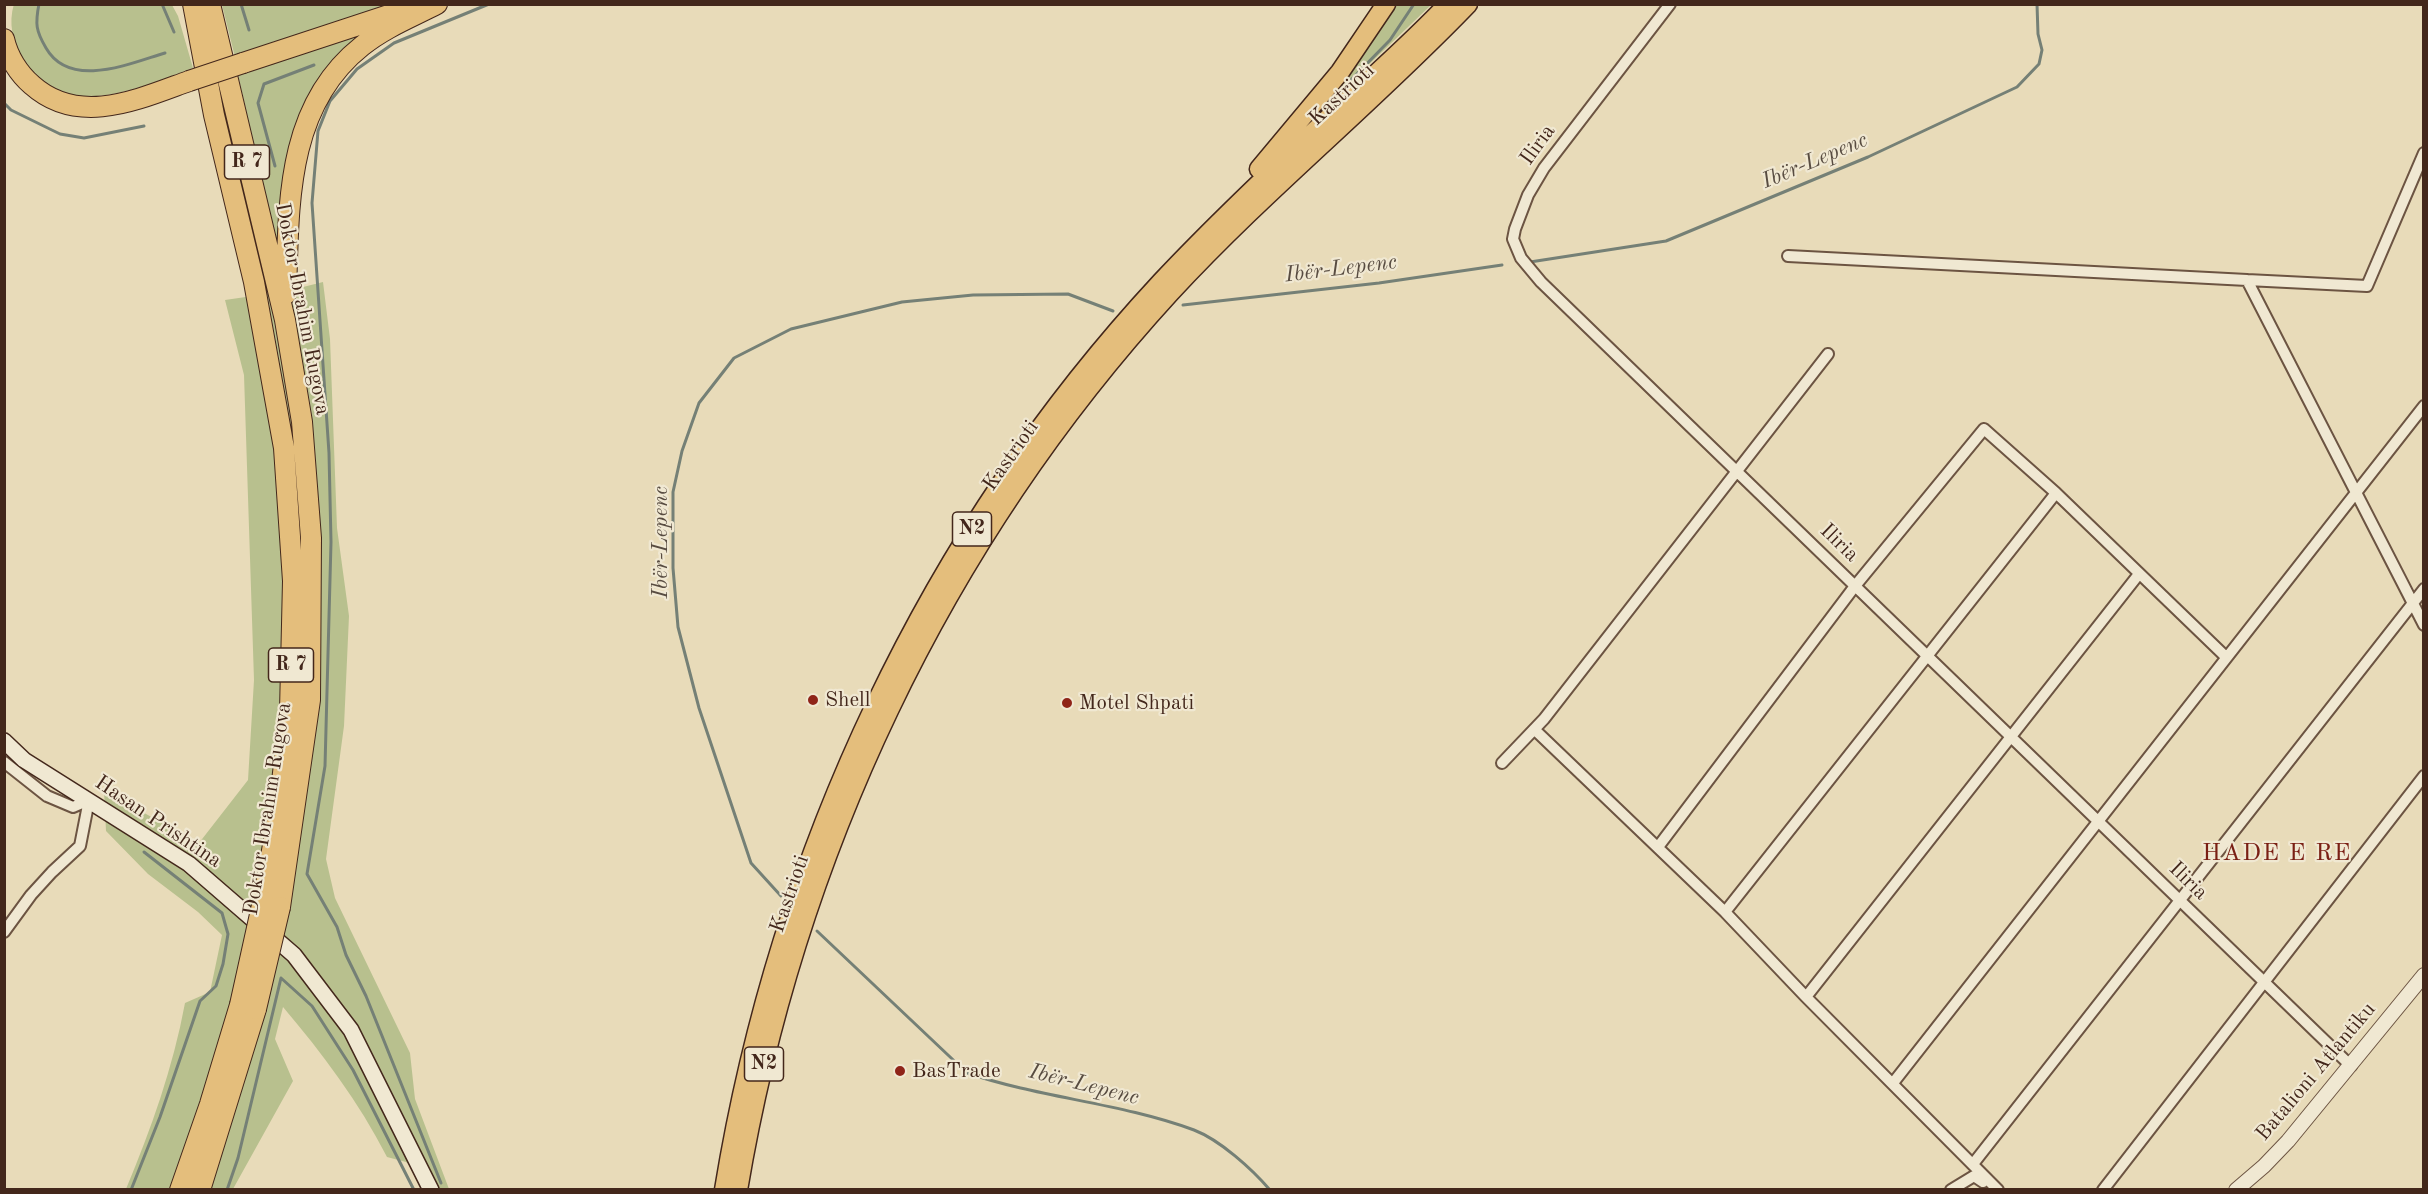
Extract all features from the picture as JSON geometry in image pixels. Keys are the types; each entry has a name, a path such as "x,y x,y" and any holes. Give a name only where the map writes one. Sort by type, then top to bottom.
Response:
{"highway":[{"path":"180,4 200,48"},
{"name":"Doktor Ibrahim Rugova","path":"193,4 214,115 255,282 284,448 293,581 290,711 271,904"},
{"name":"Doktor Ibrahim Rugova","path":"200,1190 248,1007 271,904 310,700 311,538 302,422 285,320 210,4"},
{"path":"4,39 23,77 39,91 58,102 75,106 110,106 421,4"},
{"path":"285,320 290,186 300,137 312,109 326,84 361,47 380,33 437,4"},
{"path":"1198,243 1340,72 1386,4"},
{"name":"Kastrioti","path":"724,1190 738,1110 757,1028 783,935 837,788 880,692 947,570 1013,467 1083,373 1129,318 1198,243 1448,4"},
{"name":"Kastrioti","path":"738,1190 771,1032 797,940 827,854 851,793 893,699 941,608 990,526 1058,429 1107,366 1171,293 1255,207 1468,4"},
{"name":"Doktor Ibrahim Rugova","path":"180,1190 210,1104 248,1007"}],"main road":[{"name":"Hasan Prishtina","path":"4,741 24,760 189,864 294,954 351,1030 431,1190"}],"street":[{"name":"Iliria","path":"1670,4 1544,168 1528,195 1513,239 1521,258 1535,276 2352,1066"},
{"path":"1788,256 2367,286 2424,153"},
{"path":"2247,280 2424,625"},
{"path":"1502,763 1535,730 1828,354"},
{"path":"1893,1083 2354,492 2424,406"},
{"path":"1658,847 1855,586 1984,429 2056,493 2226,657"},
{"path":"1725,912 2056,493"},
{"path":"1806,997 2139,574"},
{"path":"1973,1164 2424,589"},
{"path":"1535,730 1725,912 1998,1190"},
{"path":"4,762 47,796 74,807 89,800"},
{"path":"2103,1190 2424,776"},
{"path":"4,932 31,895 80,846 89,800"},
{"name":"Batalioni Atlantiku","path":"2236,1190 2288,1141 2352,1066 2424,975"},
{"path":"1951,1190 1974,1176 1980,1179 1989,1190"}],"green space":[{"path":"14,4 172,5 178,16 193,68 149,84 101,96 78,96 56,91 38,78 19,52 12,25"},
{"path":"222,5 407,5 235,57"},
{"path":"1391,5 1431,5 1359,74 1305,121"},
{"path":"389,21 305,108 284,276 238,75"},
{"path":"323,282 330,339 337,528 349,616 344,726 326,859 335,898 410,1053 415,1099 449,1189 439,1189 406,1162 387,1157 339,1079 283,1007 275,1039 293,1081 233,1189 126,1189 160,1098 185,1003 210,992 222,935 198,912 148,874 106,831 104,791 199,843 248,780 254,680 244,375 225,300 287,291"}],"waterway":[{"path":"39,4 38,32 46,48 57,61 70,68 85,71 102,70 165,53"},
{"path":"162,4 174,32"},
{"path":"241,4 249,30"},
{"path":"441,1183 366,996 346,955 337,927 307,874 325,766 331,542 329,453 312,203 318,131 330,101 357,69 394,43 489,4"},
{"path":"1347,84 1390,40 1414,4"},
{"name":"Ibër-Lepenc","path":"1530,262 1666,241 1868,157 2017,87 2039,64 2042,50 2038,34 2037,4"},
{"path":"275,166 258,103 264,84 314,65"},
{"path":"4,103 11,110 60,134 84,138 144,126"},
{"name":"Ibër-Lepenc","path":"1183,305 1379,283 1502,265"},
{"name":"Ibër-Lepenc","path":"781,896 751,863 699,708 678,627 673,568 673,492 682,451 699,403 734,358 791,329 902,302 973,295 1068,294 1113,311"},
{"path":"131,1190 160,1117 200,1001 216,986 223,964 228,934 222,913 144,852"},
{"name":"Ibër-Lepenc","path":"817,931 967,1073 1023,1089 1138,1113 1194,1130 1235,1156 1270,1190"},
{"path":"227,1190 238,1158 281,978 312,1006 353,1070 414,1190"}],"place":[{"name":"Shell","path":"813,700"},
{"name":"Motel Shpati","path":"1067,703"},
{"name":"BasTrade","path":"900,1071"}],"district":[{"name":"HADE E RE","path":"2277,854"}]}
